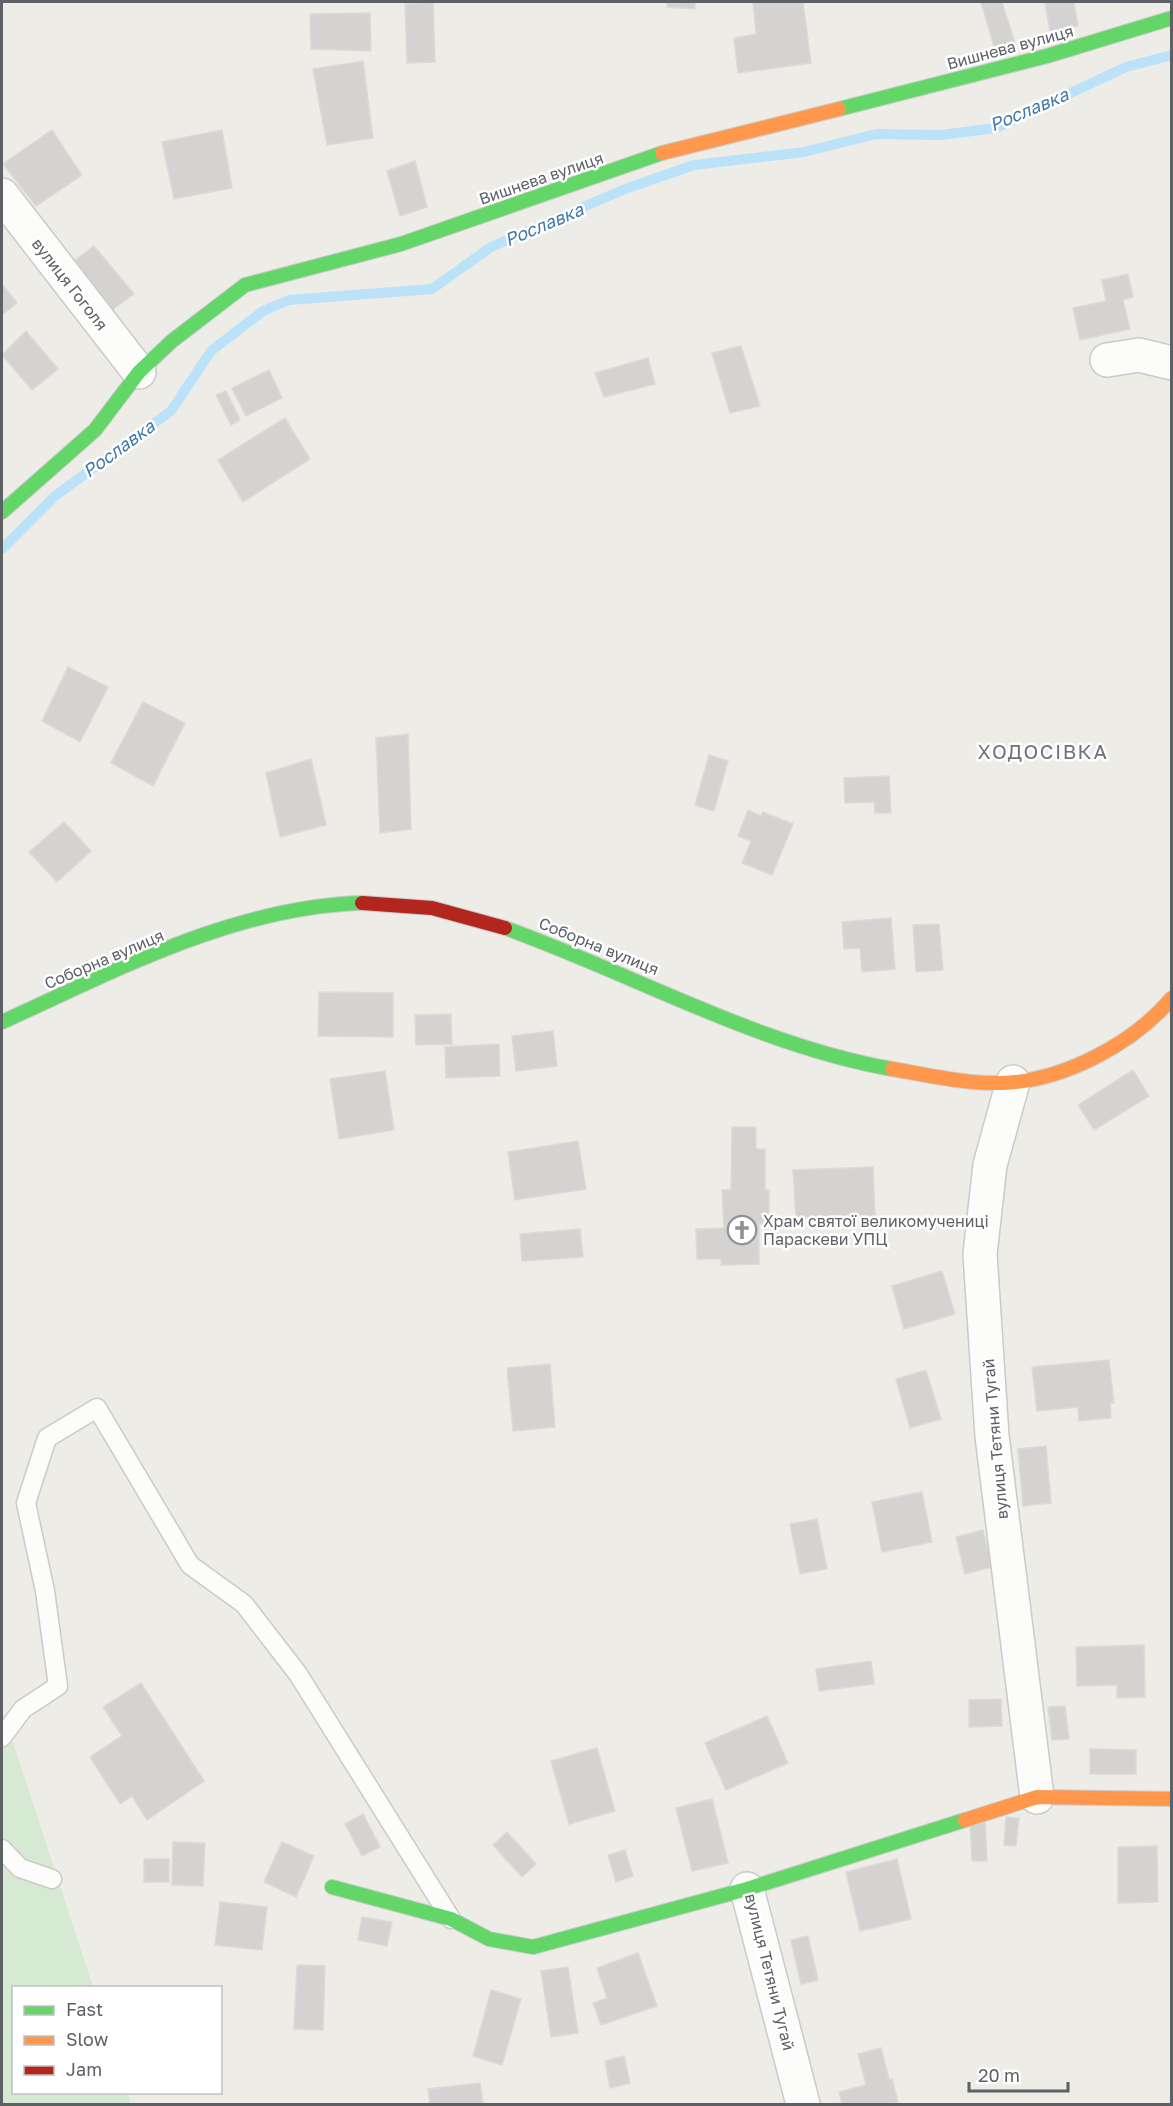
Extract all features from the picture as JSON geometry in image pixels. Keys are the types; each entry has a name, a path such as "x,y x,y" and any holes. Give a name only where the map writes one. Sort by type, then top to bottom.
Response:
{"street":[{"name":"Вишнева вулиця","path":"2,512 95,430 139,372 172,341 245,285 401,244 659,154 1047,56 1172,18"},
{"name":"вулиця Гоголя","path":"2,195 139,372"},
{"path":"1107,360 1139,355 1172,363"},
{"name":"Соборна вулиця","path":"2,1022 165,951 249,919 295,907 379,902 418,905 490,921 751,1024 832,1053 902,1071 958,1079 1013,1082 1060,1069 1122,1042 1172,998"},
{"name":"вулиця Тетяни Тугай","path":"1013,1082 990,1166 980,1254 992,1437 1037,1797"},
{"name":"вулиця Тетяни Тугай","path":"803,2104 747,1889 1037,1797 1172,1799"},
{"path":"332,1887 451,1918 489,1939 533,1947 587,1930 747,1889"}],"lane":[{"path":"2,1737 23,1709 58,1686 45,1591 26,1503 47,1438 97,1408 190,1565 244,1604 298,1674 451,1918"},
{"path":"2,1849 20,1868 52,1879"}],"green space":[{"path":"2,1709 93,1986 12,1986 12,2094 128,2094 131,2104 2,2104"}],"building":[{"path":"433,2 435,62 407,63 405,4"},
{"path":"667,2 695,2 695,9 667,7"},
{"path":"753,2 803,2 811,63 738,73 734,38 756,34"},
{"path":"981,2 1002,2 1015,43 995,50"},
{"path":"1045,2 1074,2 1078,26 1050,32"},
{"path":"370,13 371,51 311,49 310,14"},
{"path":"363,61 373,138 327,145 313,69"},
{"path":"52,130 82,175 36,206 3,164"},
{"path":"222,130 232,188 174,199 162,142"},
{"path":"415,161 427,207 400,216 387,171"},
{"path":"94,246 134,294 112,310 73,262"},
{"path":"1128,274 1133,297 1123,300 1130,329 1080,340 1073,308 1106,301 1102,280"},
{"path":"2,284 17,303 2,315"},
{"path":"26,331 58,369 32,390 2,355"},
{"path":"741,346 760,406 730,413 712,353"},
{"path":"648,358 655,384 604,397 595,373"},
{"path":"269,370 282,398 246,416 232,388"},
{"path":"226,391 240,420 231,425 216,395"},
{"path":"285,418 310,459 243,502 218,460"},
{"path":"68,667 108,687 80,742 42,721"},
{"path":"143,702 185,723 153,786 111,763"},
{"path":"408,734 411,829 380,833 376,738"},
{"path":"709,755 728,761 714,811 695,805"},
{"path":"311,759 326,825 280,837 266,773"},
{"path":"889,776 891,813 875,813 874,802 845,803 844,778"},
{"path":"748,810 761,816 763,812 793,824 772,875 742,863 751,841 738,836"},
{"path":"64,822 91,851 57,882 29,852"},
{"path":"891,918 895,969 862,972 860,948 844,949 842,922"},
{"path":"939,924 943,970 916,972 913,925"},
{"path":"319,992 393,993 393,1037 318,1036"},
{"path":"451,1014 452,1044 416,1045 415,1015"},
{"path":"553,1031 557,1066 516,1071 512,1036"},
{"path":"499,1044 500,1076 446,1078 445,1047"},
{"path":"1133,1070 1149,1096 1094,1130 1078,1105"},
{"path":"385,1071 394,1130 339,1139 330,1079"},
{"path":"732,1127 756,1127 756,1149 765,1149 765,1190 769,1190 769,1224 759,1224 759,1264 721,1265 721,1259 697,1259 696,1229 724,1228 722,1190 731,1190"},
{"path":"578,1141 586,1189 515,1200 508,1152"},
{"path":"873,1167 875,1215 796,1218 793,1170"},
{"path":"580,1229 583,1257 522,1261 520,1234"},
{"path":"942,1271 955,1314 904,1329 892,1286"},
{"path":"1109,1360 1114,1403 1110,1403 1111,1418 1079,1421 1078,1407 1037,1411 1032,1367"},
{"path":"550,1364 555,1427 513,1431 507,1368"},
{"path":"926,1370 941,1419 910,1428 896,1379"},
{"path":"1046,1446 1051,1503 1023,1506 1018,1449"},
{"path":"922,1492 932,1542 882,1552 872,1502"},
{"path":"817,1519 827,1569 800,1574 790,1524"},
{"path":"983,1530 992,1567 965,1574 956,1537"},
{"path":"1144,1645 1145,1697 1117,1698 1117,1685 1077,1686 1076,1647"},
{"path":"871,1661 874,1684 819,1691 816,1669"},
{"path":"141,1683 204,1781 147,1820 132,1796 120,1804 90,1757 122,1736 103,1707"},
{"path":"1001,1699 1002,1726 969,1727 969,1700"},
{"path":"1065,1706 1069,1739 1052,1740 1048,1707"},
{"path":"767,1716 788,1763 726,1790 705,1743"},
{"path":"597,1748 615,1811 569,1824 551,1761"},
{"path":"1090,1749 1136,1750 1136,1774 1090,1774"},
{"path":"712,1799 728,1863 692,1871 676,1808"},
{"path":"363,1814 380,1847 362,1856 345,1824"},
{"path":"1006,1817 1019,1818 1016,1846 1004,1845"},
{"path":"985,1819 987,1861 972,1861 970,1820"},
{"path":"507,1832 536,1864 522,1877 493,1845"},
{"path":"173,1842 205,1843 203,1886 172,1885"},
{"path":"282,1842 314,1856 296,1897 264,1882"},
{"path":"1157,1846 1158,1902 1118,1903 1118,1847"},
{"path":"625,1850 633,1876 616,1882 608,1855"},
{"path":"144,1859 169,1859 169,1882 144,1882"},
{"path":"897,1859 911,1919 860,1931 846,1872"},
{"path":"220,1902 267,1907 262,1950 215,1945"},
{"path":"362,1917 392,1922 387,1946 358,1940"},
{"path":"808,1936 818,1980 801,1984 791,1940"},
{"path":"638,1953 657,2006 601,2025 593,2003 607,1998 597,1968"},
{"path":"297,1965 325,1966 323,2030 294,2029"},
{"path":"568,1967 578,2033 551,2037 541,1971"},
{"path":"491,1990 521,1999 502,2065 473,2056"},
{"path":"881,2048 898,2102 842,2104 839,2092 866,2085 858,2054"},
{"path":"624,2056 630,2083 610,2088 605,2061"},
{"path":"480,2083 483,2104 430,2104 428,2089"}],"waterway":[{"name":"Рославка","path":"2,549 55,496 171,411 211,351 263,311 289,300 432,289 491,247 625,189 694,165 804,152 876,134 941,135 996,128 1126,67 1172,55"}],"traffic: fast":[{"path":"839,109 1047,56 1172,18"},
{"path":"2,512 95,430 139,372 172,341 245,285 401,244 662,153"},
{"path":"2,1022 132,963 222,929 268,916 314,907 362,903"},
{"path":"505,928 744,1026 842,1058 892,1069"},
{"path":"332,1887 451,1919 489,1939 533,1947 747,1889 965,1820"}],"traffic: slow":[{"path":"662,153 839,109"},
{"path":"892,1069 947,1079 988,1083 1025,1081 1049,1075 1095,1057 1117,1045 1156,1015 1172,998"},
{"path":"965,1820 1037,1797 1172,1799"}],"traffic: jam":[{"path":"362,903 432,908 505,928"}],"place":[{"name":"Храм святої великомучениці Параскеви УПЦ","path":"742,1230"}],"district":[{"name":"ХОДОСІВКА","path":"1043,752"}]}
